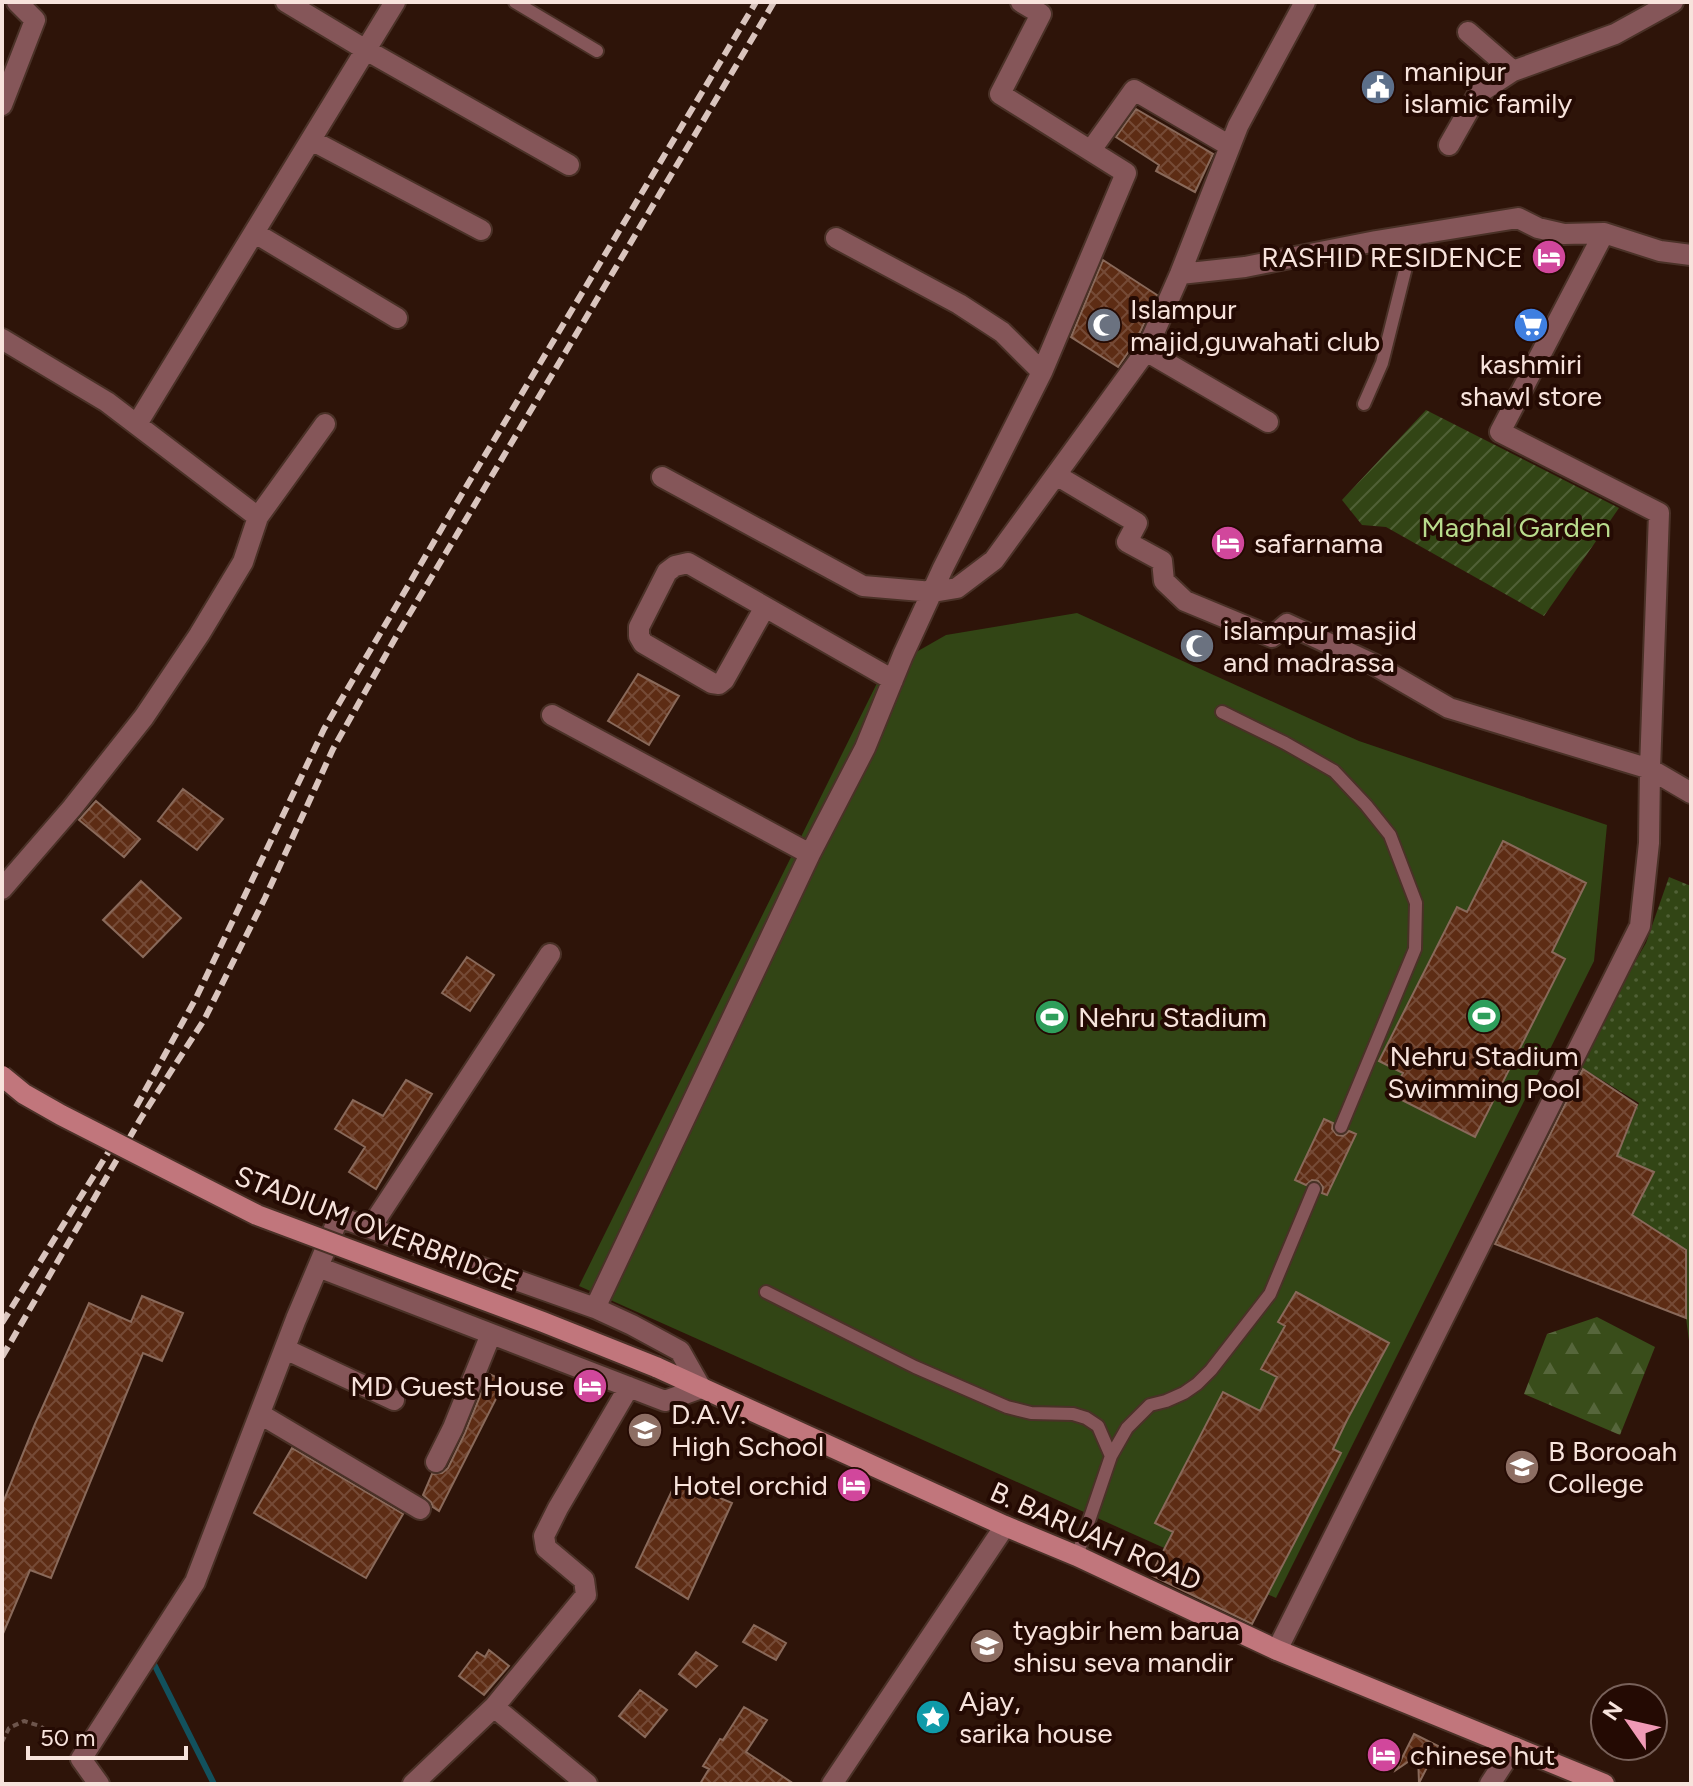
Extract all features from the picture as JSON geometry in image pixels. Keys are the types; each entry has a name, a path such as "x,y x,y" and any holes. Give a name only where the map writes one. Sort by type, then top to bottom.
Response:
{"main road":[{"name":"STADIUM OVERBRIDGE","path":"2,1076 24,1094 61,1115 257,1215 543,1322 701,1388"},
{"name":"B. BARUAH ROAD","path":"701,1388 1077,1556 1277,1650 1604,1784"}],"street":[{"path":"2,105 35,20 17,2"},
{"path":"286,2 569,165"},
{"path":"137,424 395,2"},
{"path":"595,1308 810,854 865,748 943,568 1042,372 1126,173 1000,94 1041,14 1021,2"},
{"path":"662,477 863,586 933,592 957,588 994,560 1146,351 1238,126 1305,2"},
{"path":"1449,145 1478,94 1513,71 1615,34 1673,2"},
{"path":"1468,32 1513,71"},
{"path":"1091,150 1134,90 1230,146"},
{"path":"311,140 481,230"},
{"path":"1180,274 1245,267 1518,218 1538,228 1564,234 1604,233 1660,251 1691,255"},
{"path":"255,233 397,318"},
{"path":"1277,1650 1640,926 1649,843 1659,513 1500,432 1604,233"},
{"path":"836,238 959,304 1002,332 1042,372"},
{"path":"2,339 107,402 258,517"},
{"path":"1146,351 1268,422"},
{"path":"2,889 72,808 144,717 243,562 258,517 325,424"},
{"path":"1056,475 1137,523 1127,542 1162,561 1164,581 1185,601 1272,637 1287,624 1373,664 1449,708 1650,769 1691,793"},
{"path":"765,607 719,684 712,683 643,643 639,636 639,627 667,572 688,563 893,680"},
{"path":"552,715 810,854"},
{"path":"371,1227 550,954"},
{"path":"99,1784 81,1759 195,1582 285,1349 318,1267 339,1217 595,1308 632,1325 680,1351 701,1388 665,1401 318,1267"},
{"path":"436,1462 491,1334"},
{"path":"285,1349 394,1400"},
{"path":"413,1784 494,1707 586,1595 584,1580 546,1548 544,1536 629,1387"},
{"path":"260,1414 420,1509"},
{"path":"832,1784 1005,1526"},
{"path":"494,1707 587,1784"},
{"path":"1490,1784 1514,1747"}],"lane":[{"path":"515,2 536,8 597,51"},
{"path":"1364,404 1382,363 1414,235"},
{"path":"1222,712 1334,771 1390,835 1416,903 1415,949 1341,1127"},
{"path":"1077,1556 1111,1456 1127,1428 1150,1405 1184,1393 1211,1370 1270,1294 1314,1189"},
{"path":"766,1292 915,1367 1007,1407 1031,1413 1073,1414 1086,1418 1098,1426 1111,1456"}],"path":[{"path":"2,1742 9,1728 24,1721 40,1726 63,1741 81,1759"}],"green space":[{"name":"Maghal Garden","path":"1426,410 1619,508 1544,616 1386,527 1362,525 1342,500"},
{"path":"1077,613 1359,741 1607,825 1594,961 1276,1598 579,1286 883,671 946,635"},
{"path":"1669,877 1691,886 1691,1356 1686,1318 1686,1250 1632,1215 1654,1172 1617,1156 1639,1103 1576,1064 1646,943"},
{"path":"1597,1317 1655,1347 1620,1435 1524,1394 1547,1334"}],"building":[{"path":"1136,109 1213,154 1195,192 1156,171 1159,165 1116,137"},
{"path":"1103,260 1157,295 1136,341 1118,367 1071,337"},
{"path":"638,674 679,696 649,745 608,721"},
{"path":"183,789 223,819 197,850 158,821"},
{"path":"96,801 140,839 124,857 79,820"},
{"name":"Nehru Stadium Swimming Pool","path":"1503,841 1586,883 1552,952 1565,959 1475,1137 1392,1095 1403,1073 1379,1061 1457,907 1467,912"},
{"path":"141,881 181,918 143,957 103,920"},
{"path":"467,957 494,975 470,1011 442,993"},
{"path":"1583,1069 1637,1105 1617,1156 1654,1172 1632,1215 1686,1250 1686,1318 1495,1244"},
{"path":"406,1080 432,1094 376,1189 349,1172 365,1147 335,1129 353,1100 383,1116"},
{"path":"1324,1119 1333,1123 1332,1129 1337,1135 1343,1136 1349,1131 1356,1134 1327,1195 1322,1193 1323,1187 1318,1181 1312,1180 1306,1185 1295,1180"},
{"path":"1296,1292 1389,1343 1333,1449 1341,1453 1252,1624 1151,1575 1173,1532 1155,1523 1223,1392 1260,1411 1277,1377 1261,1369 1285,1326 1278,1322"},
{"path":"142,1296 183,1313 162,1361 143,1353 51,1578 30,1570 2,1636 2,1505 35,1424 89,1303 131,1322"},
{"path":"489,1374 505,1381 439,1511 423,1495 432,1474 442,1473 448,1468"},
{"path":"292,1448 403,1514 366,1578 254,1513"},
{"path":"677,1480 732,1503 688,1599 636,1567"},
{"path":"754,1625 786,1643 776,1660 743,1642"},
{"path":"489,1650 509,1666 484,1695 459,1676 477,1652 485,1657"},
{"path":"696,1652 717,1666 696,1687 679,1674"},
{"path":"640,1690 667,1710 645,1737 619,1716"},
{"path":"744,1707 767,1720 746,1752 794,1784 700,1784 709,1769 703,1766"},
{"path":"1414,1734 1438,1746 1419,1783 1418,1755 1396,1770"}],"waterway":[{"path":"152,1660 214,1784"}],"railway":[{"path":"136,1107 196,998 324,729 756,2"},
{"path":"2,1357 141,1118 204,1020 265,898 333,749 397,635 774,2"},
{"path":"2,1323 111,1148"}],"place":[{"name":"manipur islamic family","path":"1378,87"},
{"name":"RASHID RESIDENCE","path":"1549,257"},
{"name":"Islampur majid,guwahati club","path":"1104,325"},
{"name":"kashmiri shawl store","path":"1531,325"},
{"name":"safarnama","path":"1228,543"},
{"name":"islampur masjid and madrassa","path":"1197,646"},
{"name":"Nehru Stadium Swimming Pool","path":"1484,1016"},
{"name":"Nehru Stadium","path":"1052,1017"},
{"name":"MD Guest House","path":"590,1386"},
{"name":"D.A.V. High School","path":"645,1430"},
{"name":"B Borooah College","path":"1522,1467"},
{"name":"Hotel orchid","path":"854,1485"},
{"name":"tyagbir hem barua shisu seva mandir","path":"987,1646"},
{"name":"Ajay, sarika house","path":"933,1717"},
{"name":"chinese hut","path":"1384,1755"}]}
